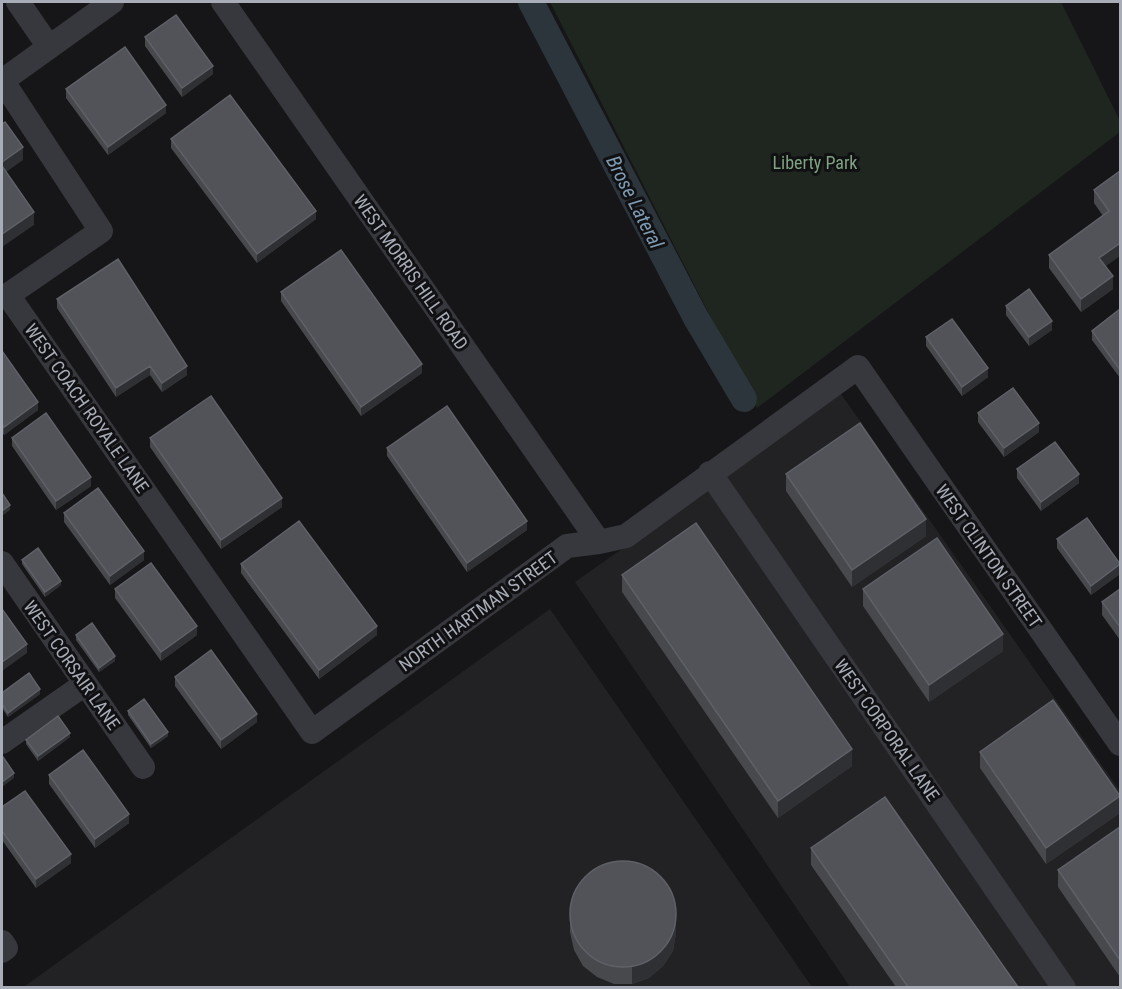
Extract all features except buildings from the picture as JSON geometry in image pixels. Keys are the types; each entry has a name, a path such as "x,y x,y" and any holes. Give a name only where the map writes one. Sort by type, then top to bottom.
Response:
{"street":[{"path":"18,2 49,47"},
{"path":"2,81 112,2"},
{"name":"WEST MORRIS HILL ROAD","path":"223,2 599,542"},
{"name":"WEST COACH ROYALE LANE","path":"2,81 101,231 8,295 312,732"},
{"name":"NORTH HARTMAN STREET","path":"312,732 567,546 626,536 858,367"},
{"name":"WEST CLINTON STREET","path":"858,367 1120,744"},
{"name":"WEST CORPORAL LANE","path":"710,473 1064,987"},
{"name":"WEST CORSAIR LANE","path":"2,563 143,767"},
{"path":"2,742 85,684"}],"shaded area":[{"path":"841,394 1120,791 1120,987 850,987 575,582"},
{"path":"550,609 812,987 22,988"}],"green space":[{"name":"Liberty Park","path":"550,2 1061,2 1120,121 1120,132 757,408"}],"waterway":[{"name":"Brose Lateral","path":"531,2 696,318 744,399"}]}
